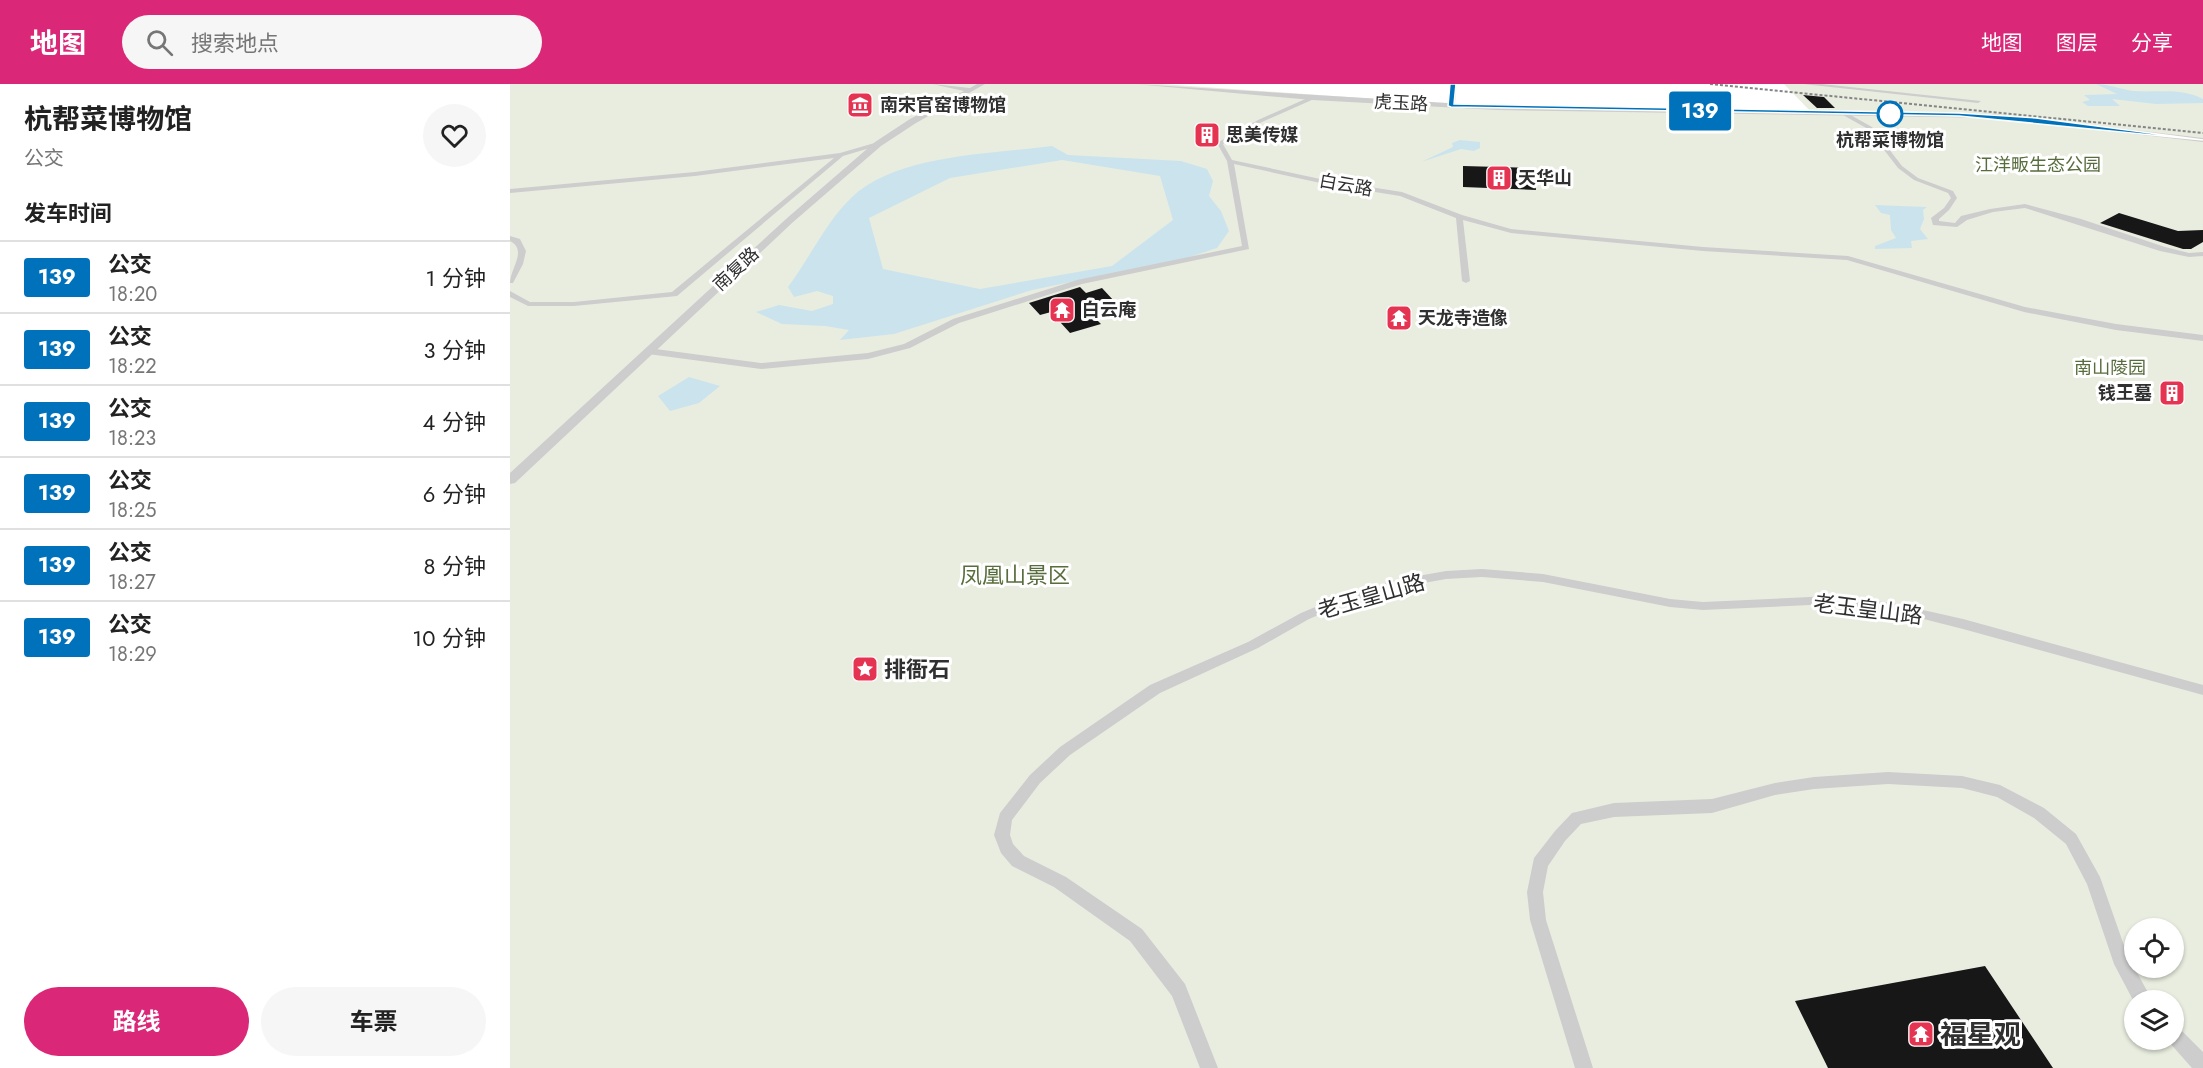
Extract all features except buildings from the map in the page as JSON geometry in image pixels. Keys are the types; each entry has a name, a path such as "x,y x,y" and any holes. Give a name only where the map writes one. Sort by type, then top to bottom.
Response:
{"street":[{"path":"935,84 971,90"},
{"name":"南复路","path":"510,480 648,351 878,144 913,121 982,84"},
{"name":"虎玉路","path":"1138,84 1451,106 1994,116 2203,140"},
{"path":"1451,106 1453,84"},
{"path":"1806,84 1978,101"},
{"path":"648,351 760,366 868,356 907,346 956,321 1080,282 1246,248 1230,161 1220,143 1260,121 1312,98"},
{"path":"1845,114 1870,128 1900,167 1916,179 1951,192 1954,198 1947,209 1935,218 1936,223 1957,225 1964,218 1992,210 2025,206 2079,220 2163,249 2189,255 2203,254"},
{"path":"510,191 695,174 841,155 878,144"},
{"path":"510,293 528,304 574,304 674,294 841,155"},
{"name":"白云路","path":"1230,161 1325,182 1402,194 1459,217 1511,231 1703,249 1848,258 2025,309 2116,327 2203,338"},
{"path":"1459,217 1466,280"},
{"path":"510,238 519,244 523,253 519,266 510,281"},
{"name":"老玉皇山路","path":"1209,1068 1179,990 1136,935 1060,882 1018,861 1007,848 1002,835 1005,818 1035,779 1065,751 1155,688 1253,645 1305,616 1336,603 1395,585 1446,575 1482,573 1543,578 1659,602 1703,606 1831,600 1892,608 1963,624 2203,690"},
{"path":"1584,1068 1538,920 1535,892 1540,863 1577,818 1614,810 1712,806 1775,789 1814,783 1920,778 1962,782 2000,791 2039,813 2071,838 2094,882 2120,958 2138,990"},
{"path":"2184,1046 2203,1066"}],"green space":[{"name":"凤凰山景区","path":"510,84 1161,84 1476,106 1813,114 1784,84 2203,84 2203,1068 510,1068"}],"water":[{"path":"2096,84 2133,91 2186,93 2203,99 2203,103 2156,104 2112,99 2120,106 2088,106 2082,102 2090,100 2084,95 2117,94"},
{"path":"1460,140 1480,142 1480,148 1474,151 1461,149 1421,162 1453,147 1452,143"},
{"path":"1052,146 1068,155 1181,161 1207,169 1213,181 1209,196 1221,211 1229,231 1217,248 1187,258 1032,290 894,334 840,340 849,330 825,326 782,324 756,312 779,305 812,311 833,304 833,296 817,291 794,297 788,287 834,218 851,198 870,183 893,172 946,158","holes":["1062,160 1160,176 1173,220 1112,266 980,289 883,269 869,218 950,178"]},
{"path":"1875,205 1927,207 1923,210 1924,219 1920,229 1928,239 1911,241 1912,248 1875,249 1875,246 1896,238 1891,230 1890,215 1881,213"},
{"path":"689,377 720,386 699,403 670,411 658,396"}],"railway":[{"path":"1710,84 2203,133"}],"bus line":[{"name":"139","path":"1453,84 1451,106 1959,114 2036,120 2203,140"}],"place":[{"name":"南宋官窑博物馆","path":"860,105"},
{"name":"杭帮菜博物馆","path":"1890,114"},
{"name":"思美传媒","path":"1207,135"},
{"name":"天华山","path":"1499,178"},
{"name":"白云庵","path":"1062,310"},
{"name":"天龙寺造像","path":"1399,318"},
{"name":"钱王墓","path":"2172,393"},
{"name":"排衙石","path":"865,669"},
{"name":"福星观","path":"1921,1034"}],"park label":[{"name":"江洋畈生态公园","path":"2038,165"},
{"name":"南山陵园","path":"2110,368"}]}
